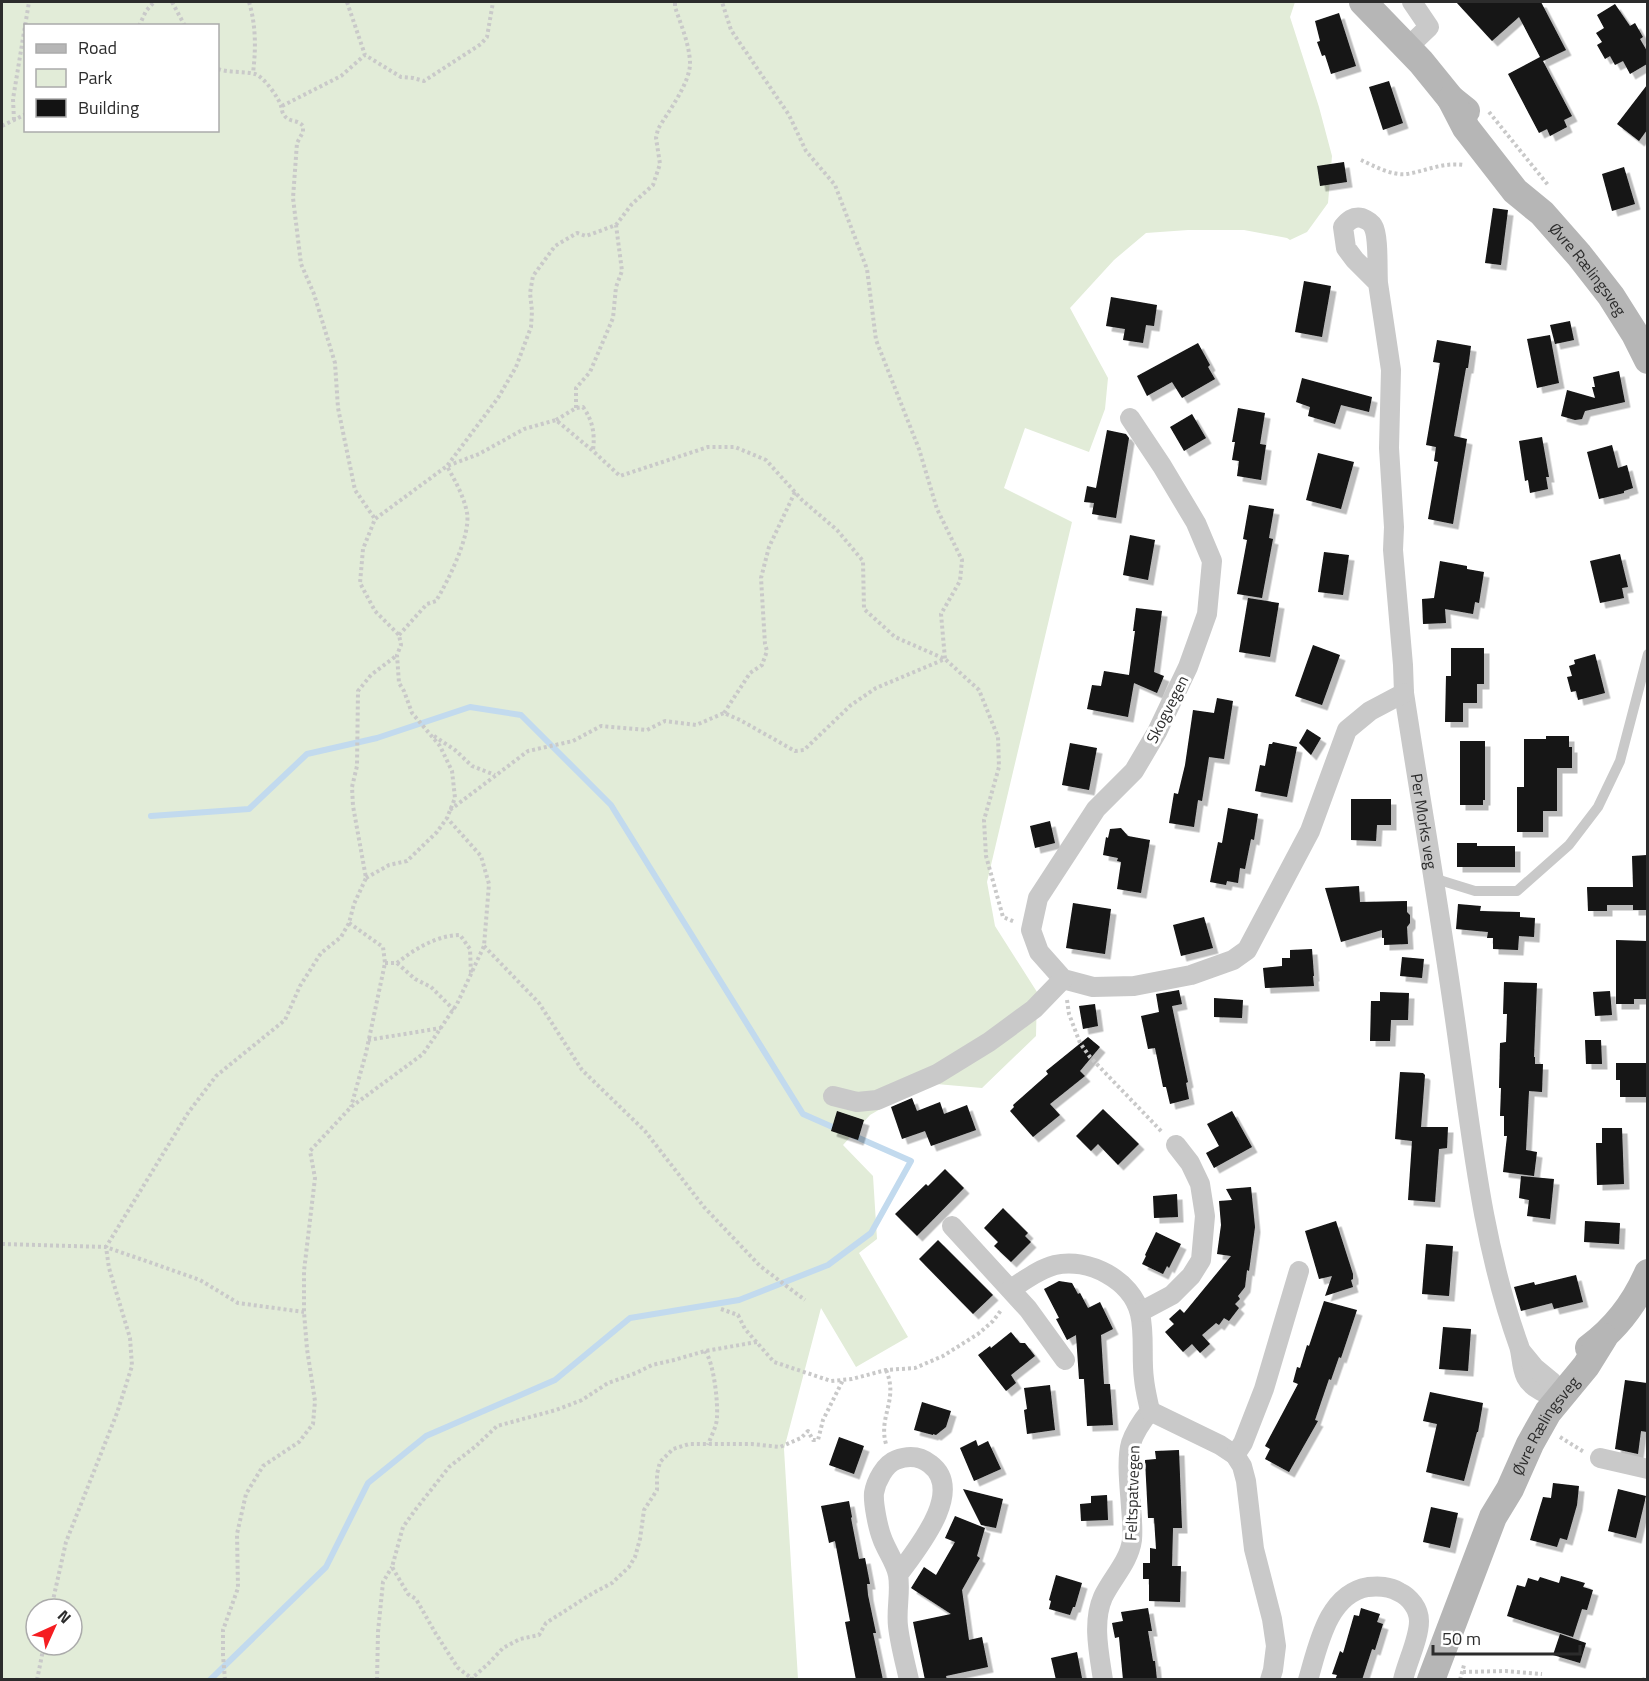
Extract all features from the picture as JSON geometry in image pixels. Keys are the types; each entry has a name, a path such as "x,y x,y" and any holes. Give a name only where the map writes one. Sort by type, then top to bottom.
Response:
{"main road":[{"name":"Øvre Rælingsveg","path":"1363,2 1451,99 1466,128 1515,191 1548,203 1579,255 1611,296 1635,334 1647,360"},
{"name":"Øvre Rælingsveg","path":"1431,1680 1493,1517 1510,1489 1540,1425 1551,1391 1586,1366 1604,1337 1630,1305 1647,1273"}],"street":[{"path":"1407,48 1429,27 1412,2"},
{"name":"Per Morks veg","path":"1378,283 1391,370 1389,448 1394,527 1393,550 1404,693 1450,979 1473,1151 1488,1238 1502,1294 1521,1351 1551,1391"},
{"name":"Skogvegen","path":"1031,930 1038,898 1096,809 1134,771 1157,732 1188,667 1207,614 1212,561 1196,523 1130,418"},
{"path":"1031,930 1040,952 1063,979 1093,987 1134,986 1191,975 1233,960 1247,950 1310,831 1347,730 1370,711 1404,693"},
{"path":"833,1096 857,1102 877,1100 937,1074 989,1042 1034,1009 1063,979"},
{"path":"1140,1312 1172,1295 1191,1276 1202,1260 1205,1216 1200,1184 1190,1163 1176,1145"},
{"path":"952,1226 1028,1309 1065,1360"},
{"path":"1011,1289 1045,1268 1070,1263 1096,1268 1111,1276 1128,1290 1140,1312 1144,1379 1150,1411 1220,1444 1235,1455 1242,1466 1246,1481 1254,1549 1272,1619 1276,1646 1270,1680"},
{"path":"1235,1455 1243,1443 1264,1389 1299,1271"},
{"name":"Feltspatvegen","path":"1103,1680 1098,1640 1098,1612 1132,1543 1130,1445 1150,1411"},
{"path":"898,1575 926,1537 939,1512 943,1493 941,1475 931,1464 918,1457 904,1457 891,1462 879,1477 874,1493 881,1536 898,1575 898,1626 909,1680"},
{"path":"1600,1458 1647,1468"},
{"path":"1308,1680 1326,1625 1335,1609 1354,1591 1376,1586 1402,1593 1414,1605 1418,1613 1417,1632 1403,1680"}],"lane":[{"path":"1433,878 1475,891 1517,891 1569,845 1598,807 1620,761 1647,654"}],"path":[{"path":"25,24 28,2"},
{"path":"140,24 146,11 154,2"},
{"path":"172,2 184,24"},
{"path":"249,2 253,15 256,48 254,73"},
{"path":"347,2 365,55 401,77 424,81 481,44 487,37 493,2"},
{"path":"447,466 498,398 516,367 531,327 532,276 555,246 577,233 586,236 616,225 632,204 653,185 660,164 656,138 658,129 687,79 690,64 688,46 675,2"},
{"path":"722,2 731,30 789,115 806,151 835,185 867,269 876,340 919,449 938,509 962,560 960,581 941,614 945,659"},
{"path":"14,120 14,99 24,30"},
{"path":"281,106 341,76 365,55"},
{"path":"219,69 229,73 254,73 262,76 281,106 282,113 287,119 303,126 303,132 297,142 293,198 301,264 314,294 335,363 338,408 355,490 375,519"},
{"path":"1488,111 1548,203"},
{"path":"2,126 24,115"},
{"path":"1360,160 1383,170 1404,174 1447,164 1462,164 1473,168"},
{"path":"576,408 576,388 590,372 613,318 616,287 622,271 616,225"},
{"path":"54,1597 66,1542 117,1413 132,1366 130,1338 109,1268 106,1247 188,1113 216,1076 285,1020 300,986 321,953 341,937 349,923 354,904 366,879 389,865 407,861 437,832 447,818 455,798 452,771 440,746 412,713 399,683 397,655 401,645 399,635 375,611 360,583 363,549 375,519 447,466 479,454 524,429 556,420 576,408 583,407 591,417 595,436 593,451"},
{"path":"556,420 620,476 708,447 735,447 766,460 795,492 837,530 863,561 864,609 895,638 945,659 979,690 999,738 999,767 984,820 986,856 1003,917 1031,930"},
{"path":"399,635 428,604 436,601 463,543 468,516 462,496 447,466"},
{"path":"450,811 528,751 573,741 601,726 647,730 665,721 696,724 724,713 750,673 762,666 767,651 761,578 768,548 795,492"},
{"path":"366,879 353,806 352,787 357,766 358,691 371,675 397,655"},
{"path":"724,713 795,751 804,750 851,705 876,688 945,659"},
{"path":"428,732 455,750 472,766 496,775"},
{"path":"225,1680 223,1630 238,1588 237,1534 246,1494 262,1466 299,1442 313,1424 315,1401 304,1312 304,1271 315,1178 310,1151 351,1107 423,1054 454,1010 484,946 489,884 481,856 447,818"},
{"path":"349,923 383,947 386,963 351,1107"},
{"path":"386,963 397,963 409,953 449,935 460,934 470,949 471,975"},
{"path":"484,946 539,1003 582,1070 645,1131 704,1206 760,1266 805,1300"},
{"path":"397,963 415,979 431,987 454,1010"},
{"path":"1063,979 1069,1014 1080,1043 1096,1065 1176,1145"},
{"path":"368,1040 441,1028"},
{"path":"2,1245 106,1247 200,1280 238,1303 304,1312"},
{"path":"721,1308 738,1315 745,1329 774,1362 831,1381 852,1379 886,1370 915,1368 943,1356 978,1334 993,1321 1006,1305 1011,1289"},
{"path":"377,1680 378,1632 383,1582 392,1567 403,1527 449,1467 497,1426 556,1410 582,1400 608,1383 652,1365 705,1351 757,1342"},
{"path":"705,1351 710,1357 714,1376 718,1419 708,1445"},
{"path":"886,1370 891,1382 883,1431 891,1462"},
{"path":"392,1567 408,1594 416,1599 458,1668 472,1679 503,1648 520,1639 540,1635 546,1623 612,1583 629,1567 635,1557 645,1510 657,1490 660,1462 673,1449 689,1444 752,1444 780,1447 801,1438 808,1431 813,1440 818,1440 823,1420 843,1380"},
{"path":"1552,1431 1577,1448 1600,1458"},
{"path":"37,1680 42,1657"},
{"path":"1463,1672 1506,1671 1542,1674"},
{"path":"1642,1680 1647,1678"}],"green space":[{"path":"2,2 1295,2 1290,17 1332,156 1328,203 1307,232 1290,240 1244,230 1146,233 1114,260 1070,308 1108,378 1105,409 1089,452 1025,428 1004,488 1072,522 987,882 995,926 1037,992 1036,1036 982,1088 925,1083 870,1115 843,1145 873,1176 877,1239 859,1253 908,1337 856,1367 821,1308 784,1449 798,1679 2,1680"}],"building":[{"path":"1456,2 1541,2 1566,50 1543,61 1572,116 1564,120 1567,127 1550,136 1547,129 1539,133 1508,74 1540,57 1519,17 1492,41"},
{"path":"1615,4 1630,26 1635,23 1643,37 1640,39 1647,51 1647,64 1630,74 1623,61 1615,65 1610,56 1605,59 1597,45 1602,42 1596,33 1604,28 1597,15"},
{"path":"1339,13 1356,66 1331,74 1325,55 1322,56 1317,42 1320,41 1315,21"},
{"path":"1389,81 1403,123 1383,130 1369,87"},
{"path":"1647,85 1647,130 1639,141 1617,124"},
{"path":"1344,162 1347,182 1320,186 1317,166"},
{"path":"1624,167 1635,204 1612,211 1602,174"},
{"path":"1493,208 1508,210 1501,265 1485,263"},
{"path":"1304,281 1331,286 1322,337 1295,332"},
{"path":"1111,297 1157,305 1154,326 1146,325 1143,343 1123,340 1125,329 1106,326"},
{"path":"1570,321 1574,340 1555,344 1550,325"},
{"path":"1550,335 1559,383 1537,388 1527,339"},
{"path":"1437,340 1471,346 1454,436 1467,439 1453,524 1428,519 1438,462 1434,461 1436,447 1426,445 1440,363 1433,362"},
{"path":"1198,343 1215,379 1182,398 1172,382 1147,396 1137,376"},
{"path":"1619,371 1625,402 1585,411 1582,419 1575,420 1561,416 1567,390 1595,398 1592,387 1595,387 1593,377"},
{"path":"1302,378 1372,397 1369,412 1341,405 1335,424 1308,416 1310,407 1296,402"},
{"path":"1238,408 1265,413 1260,444 1266,445 1261,480 1237,476 1239,461 1232,460 1235,442 1232,442"},
{"path":"1192,414 1206,438 1184,451 1170,427"},
{"path":"1107,430 1126,434 1129,438 1116,518 1092,514 1094,503 1084,502 1087,486 1096,488"},
{"path":"1542,437 1549,477 1546,477 1548,489 1530,493 1528,480 1525,481 1519,441"},
{"path":"1612,445 1618,468 1627,465 1633,488 1624,493 1599,499 1587,452"},
{"path":"1318,453 1354,462 1341,509 1306,500"},
{"path":"1249,505 1274,509 1269,538 1273,539 1262,598 1237,594 1247,540 1243,539"},
{"path":"1130,535 1155,540 1148,580 1123,575"},
{"path":"1324,552 1349,555 1343,595 1318,592"},
{"path":"1620,554 1628,587 1622,588 1624,598 1600,603 1590,561"},
{"path":"1440,561 1484,572 1479,603 1475,602 1473,614 1445,609 1446,623 1423,624 1422,599 1434,598"},
{"path":"1248,598 1279,603 1270,657 1239,652"},
{"path":"1136,608 1162,611 1154,672 1164,676 1157,693 1134,683 1128,717 1087,709 1092,685 1101,686 1104,671 1129,675"},
{"path":"1313,645 1340,655 1322,705 1295,696"},
{"path":"1451,648 1484,648 1484,684 1477,684 1477,703 1463,703 1463,722 1445,722 1446,676 1451,676"},
{"path":"1595,654 1605,693 1578,700 1576,691 1571,692 1567,677 1572,676 1569,666 1575,664 1574,660"},
{"path":"1217,698 1233,701 1224,759 1209,757 1202,801 1198,800 1194,827 1169,823 1174,793 1178,794 1185,765 1193,710 1214,713"},
{"path":"1307,729 1321,738 1311,755 1299,743"},
{"path":"1546,736 1569,736 1569,747 1572,747 1572,768 1557,768 1557,811 1543,811 1543,832 1517,832 1517,787 1524,787 1524,739 1546,739"},
{"path":"1460,741 1485,741 1485,800 1483,800 1483,805 1460,805"},
{"path":"1273,742 1297,747 1287,797 1255,791 1260,765 1265,766 1269,744"},
{"path":"1070,743 1097,748 1089,790 1062,785"},
{"path":"1351,799 1391,799 1391,825 1377,825 1376,841 1351,840"},
{"path":"1228,808 1258,814 1254,840 1251,839 1245,869 1240,868 1238,883 1227,881 1226,885 1210,882 1218,842 1222,843"},
{"path":"1050,821 1055,843 1035,848 1030,826"},
{"path":"1121,828 1128,836 1150,840 1141,893 1117,889 1121,862 1117,861 1118,858 1103,855 1110,829"},
{"path":"1457,843 1477,843 1477,846 1515,846 1515,867 1457,867"},
{"path":"1647,855 1647,910 1633,910 1633,905 1607,905 1607,911 1588,911 1587,887 1633,887 1632,856"},
{"path":"1359,886 1360,902 1407,901 1407,912 1410,915 1410,923 1407,927 1408,944 1384,945 1382,930 1341,942 1325,888"},
{"path":"1073,903 1111,909 1105,954 1066,948"},
{"path":"1458,904 1481,906 1480,911 1520,912 1520,917 1535,918 1534,937 1519,936 1518,950 1493,949 1493,938 1487,938 1488,932 1456,929"},
{"path":"1204,917 1213,948 1181,956 1173,925"},
{"path":"1616,940 1647,941 1646,999 1634,999 1634,1004 1616,1004"},
{"path":"1312,949 1314,986 1265,988 1263,968 1282,966 1282,958 1290,958 1290,950"},
{"path":"1402,957 1424,959 1422,978 1400,976"},
{"path":"1504,982 1537,983 1534,1057 1535,1064 1543,1064 1542,1092 1529,1091 1526,1150 1537,1152 1534,1176 1503,1172 1507,1136 1504,1136 1504,1116 1500,1116 1501,1088 1499,1088 1500,1043 1506,1042 1507,1014 1503,1014"},
{"path":"1179,990 1182,1004 1172,1006 1188,1082 1186,1083 1189,1099 1170,1104 1166,1087 1163,1087 1155,1048 1148,1049 1141,1016 1159,1012 1156,994"},
{"path":"1610,991 1612,1015 1595,1016 1593,992"},
{"path":"1380,992 1409,993 1408,1020 1391,1020 1390,1041 1370,1041 1371,1001 1380,1001"},
{"path":"1214,998 1243,1000 1242,1018 1214,1017"},
{"path":"1095,1004 1098,1026 1083,1029 1079,1006"},
{"path":"1088,1037 1100,1047 1080,1071 1085,1076 1050,1104 1060,1115 1033,1137 1010,1111 1013,1105 1048,1074 1046,1071"},
{"path":"1585,1040 1601,1040 1602,1064 1586,1064"},
{"path":"1616,1063 1646,1063 1647,1097 1620,1097 1620,1080 1616,1080"},
{"path":"1400,1072 1425,1075 1421,1127 1448,1127 1447,1148 1439,1149 1435,1202 1408,1200 1412,1141 1395,1139"},
{"path":"912,1098 917,1111 940,1102 944,1114 967,1105 976,1130 931,1146 925,1131 902,1139 891,1107"},
{"path":"1103,1109 1139,1144 1118,1165 1098,1144 1091,1151 1076,1136"},
{"path":"837,1111 864,1120 858,1140 831,1131"},
{"path":"1232,1111 1252,1147 1214,1168 1206,1153 1219,1146 1207,1124"},
{"path":"1602,1128 1622,1128 1624,1184 1597,1185 1596,1143 1602,1143"},
{"path":"945,1169 964,1188 917,1236 895,1214"},
{"path":"1521,1176 1554,1179 1550,1219 1527,1216 1529,1200 1519,1198"},
{"path":"1251,1187 1255,1227 1245,1287 1235,1304 1239,1308 1229,1321 1224,1318 1219,1325 1216,1323 1202,1335 1210,1344 1200,1353 1192,1344 1183,1352 1165,1332 1174,1324 1169,1319 1180,1309 1184,1313 1231,1256 1217,1254 1221,1225 1219,1201 1232,1200 1226,1189"},
{"path":"1177,1194 1178,1217 1154,1218 1153,1196"},
{"path":"1003,1208 1028,1233 1025,1236 1031,1242 1011,1262 994,1246 998,1242 984,1228"},
{"path":"1336,1221 1353,1274 1351,1280 1353,1287 1325,1296 1332,1276 1319,1279 1305,1231"},
{"path":"1585,1221 1620,1223 1619,1244 1584,1242"},
{"path":"1156,1232 1181,1244 1169,1268 1167,1266 1163,1274 1142,1264"},
{"path":"938,1240 993,1295 973,1314 919,1259"},
{"path":"1426,1244 1453,1246 1449,1296 1422,1294"},
{"path":"1576,1275 1583,1302 1554,1309 1552,1303 1521,1311 1514,1287 1534,1282 1535,1285"},
{"path":"1059,1281 1072,1283 1088,1308 1100,1302 1113,1329 1101,1335 1104,1384 1110,1384 1113,1425 1087,1426 1084,1379 1079,1379 1076,1335 1067,1340 1044,1289"},
{"path":"1324,1301 1357,1310 1341,1358 1339,1357 1331,1380 1329,1379 1315,1420 1318,1421 1289,1472 1265,1459 1270,1449 1265,1446 1298,1384 1293,1382 1297,1367 1300,1368 1307,1345 1309,1346"},
{"path":"1443,1327 1471,1329 1468,1371 1439,1369"},
{"path":"1011,1332 1020,1343 1025,1343 1035,1356 1011,1375 1016,1383 1006,1391 978,1355"},
{"path":"1625,1380 1647,1383 1647,1432 1641,1431 1638,1454 1615,1449"},
{"path":"1050,1385 1055,1430 1027,1434 1024,1388"},
{"path":"1430,1392 1483,1403 1478,1432 1464,1481 1426,1472 1437,1424 1423,1421"},
{"path":"922,1402 951,1411 946,1427 936,1435 914,1430"},
{"path":"839,1437 864,1446 854,1474 829,1465"},
{"path":"976,1440 978,1446 988,1441 1001,1469 974,1481 960,1448"},
{"path":"1179,1450 1182,1528 1173,1528 1172,1566 1181,1566 1180,1602 1149,1601 1149,1579 1143,1579 1143,1563 1150,1563 1150,1548 1156,1549 1154,1518 1148,1518 1145,1460 1156,1459 1155,1451"},
{"path":"1553,1483 1579,1486 1577,1505 1567,1540 1560,1538 1557,1547 1530,1540 1543,1497 1551,1498"},
{"path":"963,1489 1003,1499 996,1528 981,1525"},
{"path":"1618,1489 1646,1496 1636,1538 1608,1531"},
{"path":"1107,1495 1108,1520 1081,1521 1080,1504 1091,1503 1091,1496"},
{"path":"849,1501 859,1559 865,1558 870,1584 867,1584 868,1595 876,1633 873,1633 883,1680 856,1680 845,1622 850,1621 835,1541 829,1543 821,1506"},
{"path":"1431,1507 1458,1513 1450,1548 1423,1542"},
{"path":"955,1516 985,1528 977,1556 980,1558 962,1590 969,1640 982,1637 988,1667 946,1676 947,1680 925,1680 913,1622 951,1614 911,1588 924,1567 936,1575 955,1542 945,1538"},
{"path":"1056,1575 1082,1583 1075,1607 1070,1615 1049,1609 1051,1601 1049,1600"},
{"path":"1561,1576 1585,1583 1583,1587 1593,1590 1587,1610 1582,1609 1573,1637 1507,1616 1517,1585 1525,1587 1528,1578 1538,1581 1540,1577 1559,1583"},
{"path":"1148,1608 1152,1631 1148,1631 1157,1680 1123,1680 1119,1637 1115,1638 1112,1623 1123,1621 1121,1612"},
{"path":"1361,1608 1380,1614 1377,1622 1383,1624 1375,1650 1372,1649 1362,1680 1335,1680 1337,1675 1332,1674 1340,1651 1343,1653 1354,1615 1359,1616"},
{"path":"1560,1634 1586,1643 1580,1663 1553,1655"},
{"path":"1077,1652 1082,1678 1056,1680 1051,1658"}],"waterway":[{"path":"151,816 249,809 307,754 377,738 470,707 521,715 611,805 803,1114 837,1129"},
{"path":"210,1680 326,1567 368,1483 426,1436 555,1380 630,1318 739,1300 828,1265 871,1233 911,1161 852,1135"}]}
